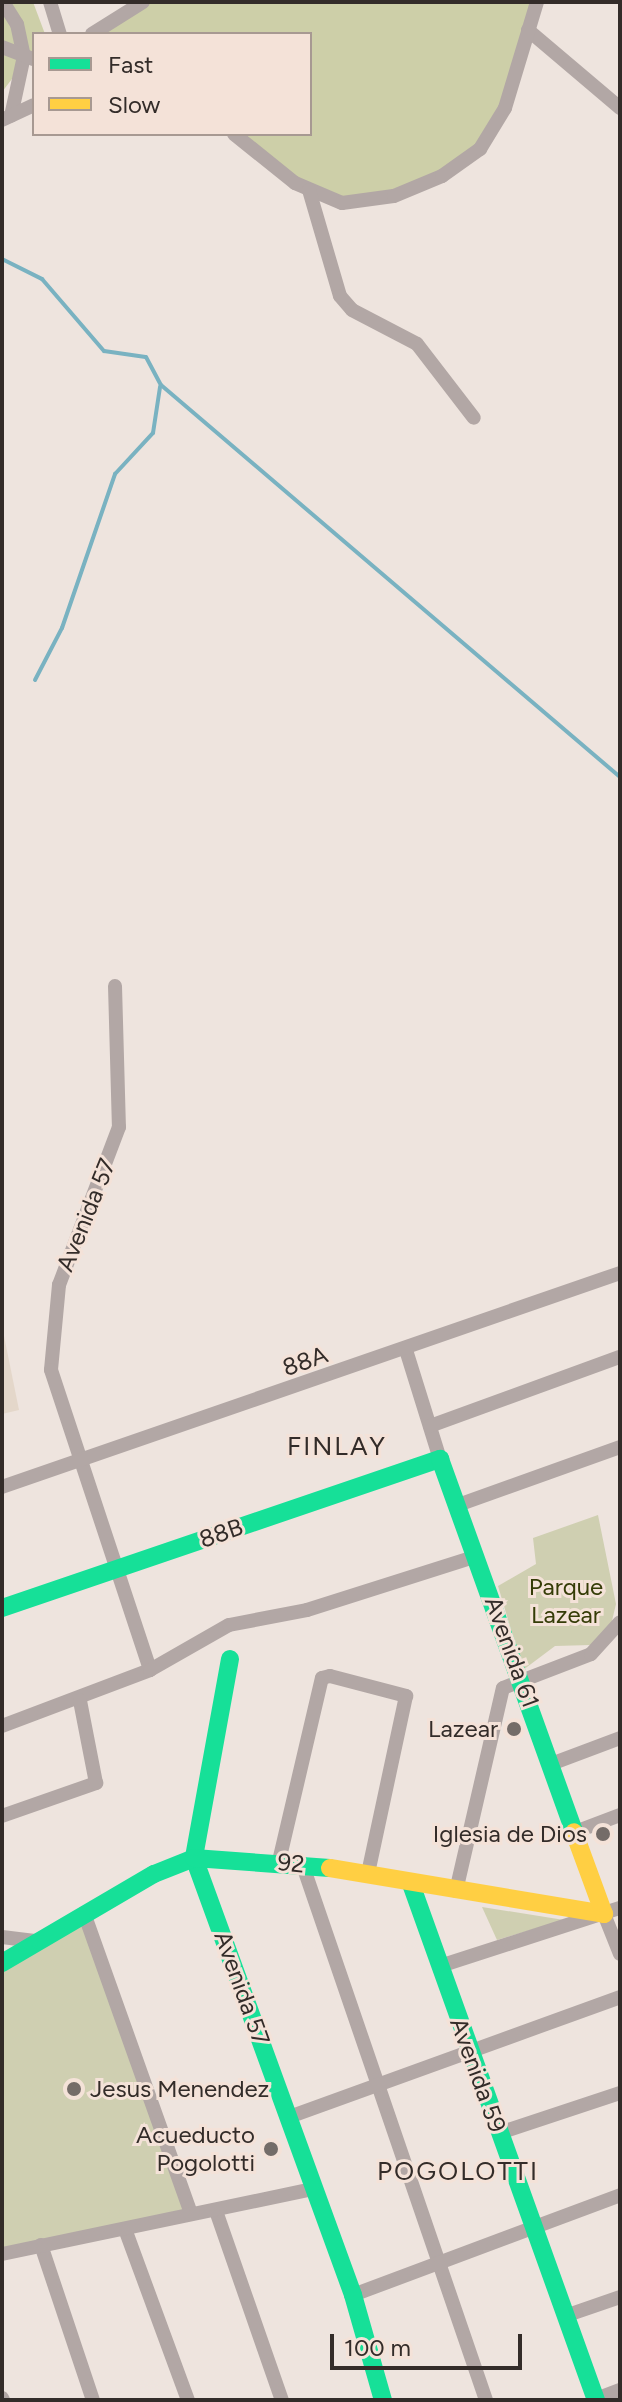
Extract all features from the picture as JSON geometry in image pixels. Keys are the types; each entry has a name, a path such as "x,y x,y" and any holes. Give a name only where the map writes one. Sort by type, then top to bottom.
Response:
{"street":[{"path":"3,2 17,24 29,58 6,118"},
{"path":"50,2 59,32"},
{"path":"95,32 143,2"},
{"path":"237,136 309,190 342,203 394,196 442,176 480,149 505,108 537,2"},
{"path":"528,30 620,108"},
{"path":"2,47 29,58"},
{"path":"6,118 32,106"},
{"path":"309,190 340,296 352,310 417,344 474,418"},
{"name":"Avenida 57","path":"115,986 119,1127 72,1240 52,1338 51,1370 114,1570 150,1670"},
{"name":"88A","path":"2,1487 406,1350 620,1273"},
{"name":"Avenida 61","path":"406,1350 440,1459 525,1683 575,1832 612,1911 620,1954"},
{"path":"430,1426 620,1357"},
{"path":"458,1505 620,1447"},
{"name":"88B","path":"2,1608 440,1459"},
{"path":"2,1726 80,1701 150,1670 229,1625 307,1610 477,1556"},
{"path":"456,1891 503,1688 525,1683 600,1648 620,1622"},
{"path":"194,1858 230,1659"},
{"path":"279,1861 322,1678 406,1696 368,1874"},
{"path":"2,1816 96,1783 80,1701"},
{"path":"551,1764 620,1738"},
{"path":"575,1832 620,1815"},
{"name":"Avenida 57","path":"194,1858 353,2295 383,2400"},
{"name":"92","path":"2,1963 84,1913 194,1858 302,1863 456,1891 612,1911"},
{"path":"302,1863 441,2261 486,2400"},
{"name":"Avenida 59","path":"411,1884 596,2400"},
{"path":"440,1966 612,1911"},
{"path":"84,1913 191,2214"},
{"path":"2,1937 37,1941"},
{"path":"289,2117 620,1997"},
{"path":"499,2133 620,2093"},
{"path":"2,2254 313,2189"},
{"path":"353,2295 620,2195"},
{"path":"216,2211 282,2400"},
{"path":"125,2229 188,2400"},
{"path":"41,2245 93,2400"},
{"path":"565,2316 620,2297"},
{"path":"596,2400 620,2390"}],"shaded area":[{"path":"2,1326 19,1410 2,1414"}],"green space":[{"path":"2,2 33,2 44,32 32,32 32,53 2,92"},
{"path":"143,2 537,2 505,108 480,149 442,176 342,203 309,190 237,136 312,136 312,32 95,32"},
{"name":"Parque Lazear","path":"598,1515 616,1604 611,1625 591,1645 555,1646 523,1670 498,1586 536,1564 533,1538"},
{"path":"482,1907 564,1920 497,1940"},
{"name":"Jesus Menendez","path":"84,1913 191,2214 2,2254 2,1963"}],"waterway":[{"path":"2,259 42,279 104,351 146,357 161,385 620,777"},
{"path":"35,680 62,628 115,474 153,433 160,387"}],"traffic: fast":[{"path":"2,1608 440,1459 574,1832"},
{"path":"230,1659 194,1858 353,2295 383,2400"},
{"path":"2,1963 154,1874 194,1858 330,1868"},
{"path":"411,1884 596,2400"}],"traffic: slow":[{"path":"330,1868 604,1914 574,1832"}],"place":[{"name":"Lazear","path":"514,1729"},
{"name":"Iglesia de Dios","path":"603,1834"},
{"name":"Jesus Menendez","path":"74,2089"},
{"name":"Acueducto Pogolotti","path":"271,2149"}],"district":[{"name":"FINLAY","path":"337,1447"},
{"name":"POGOLOTTI","path":"458,2172"}]}
